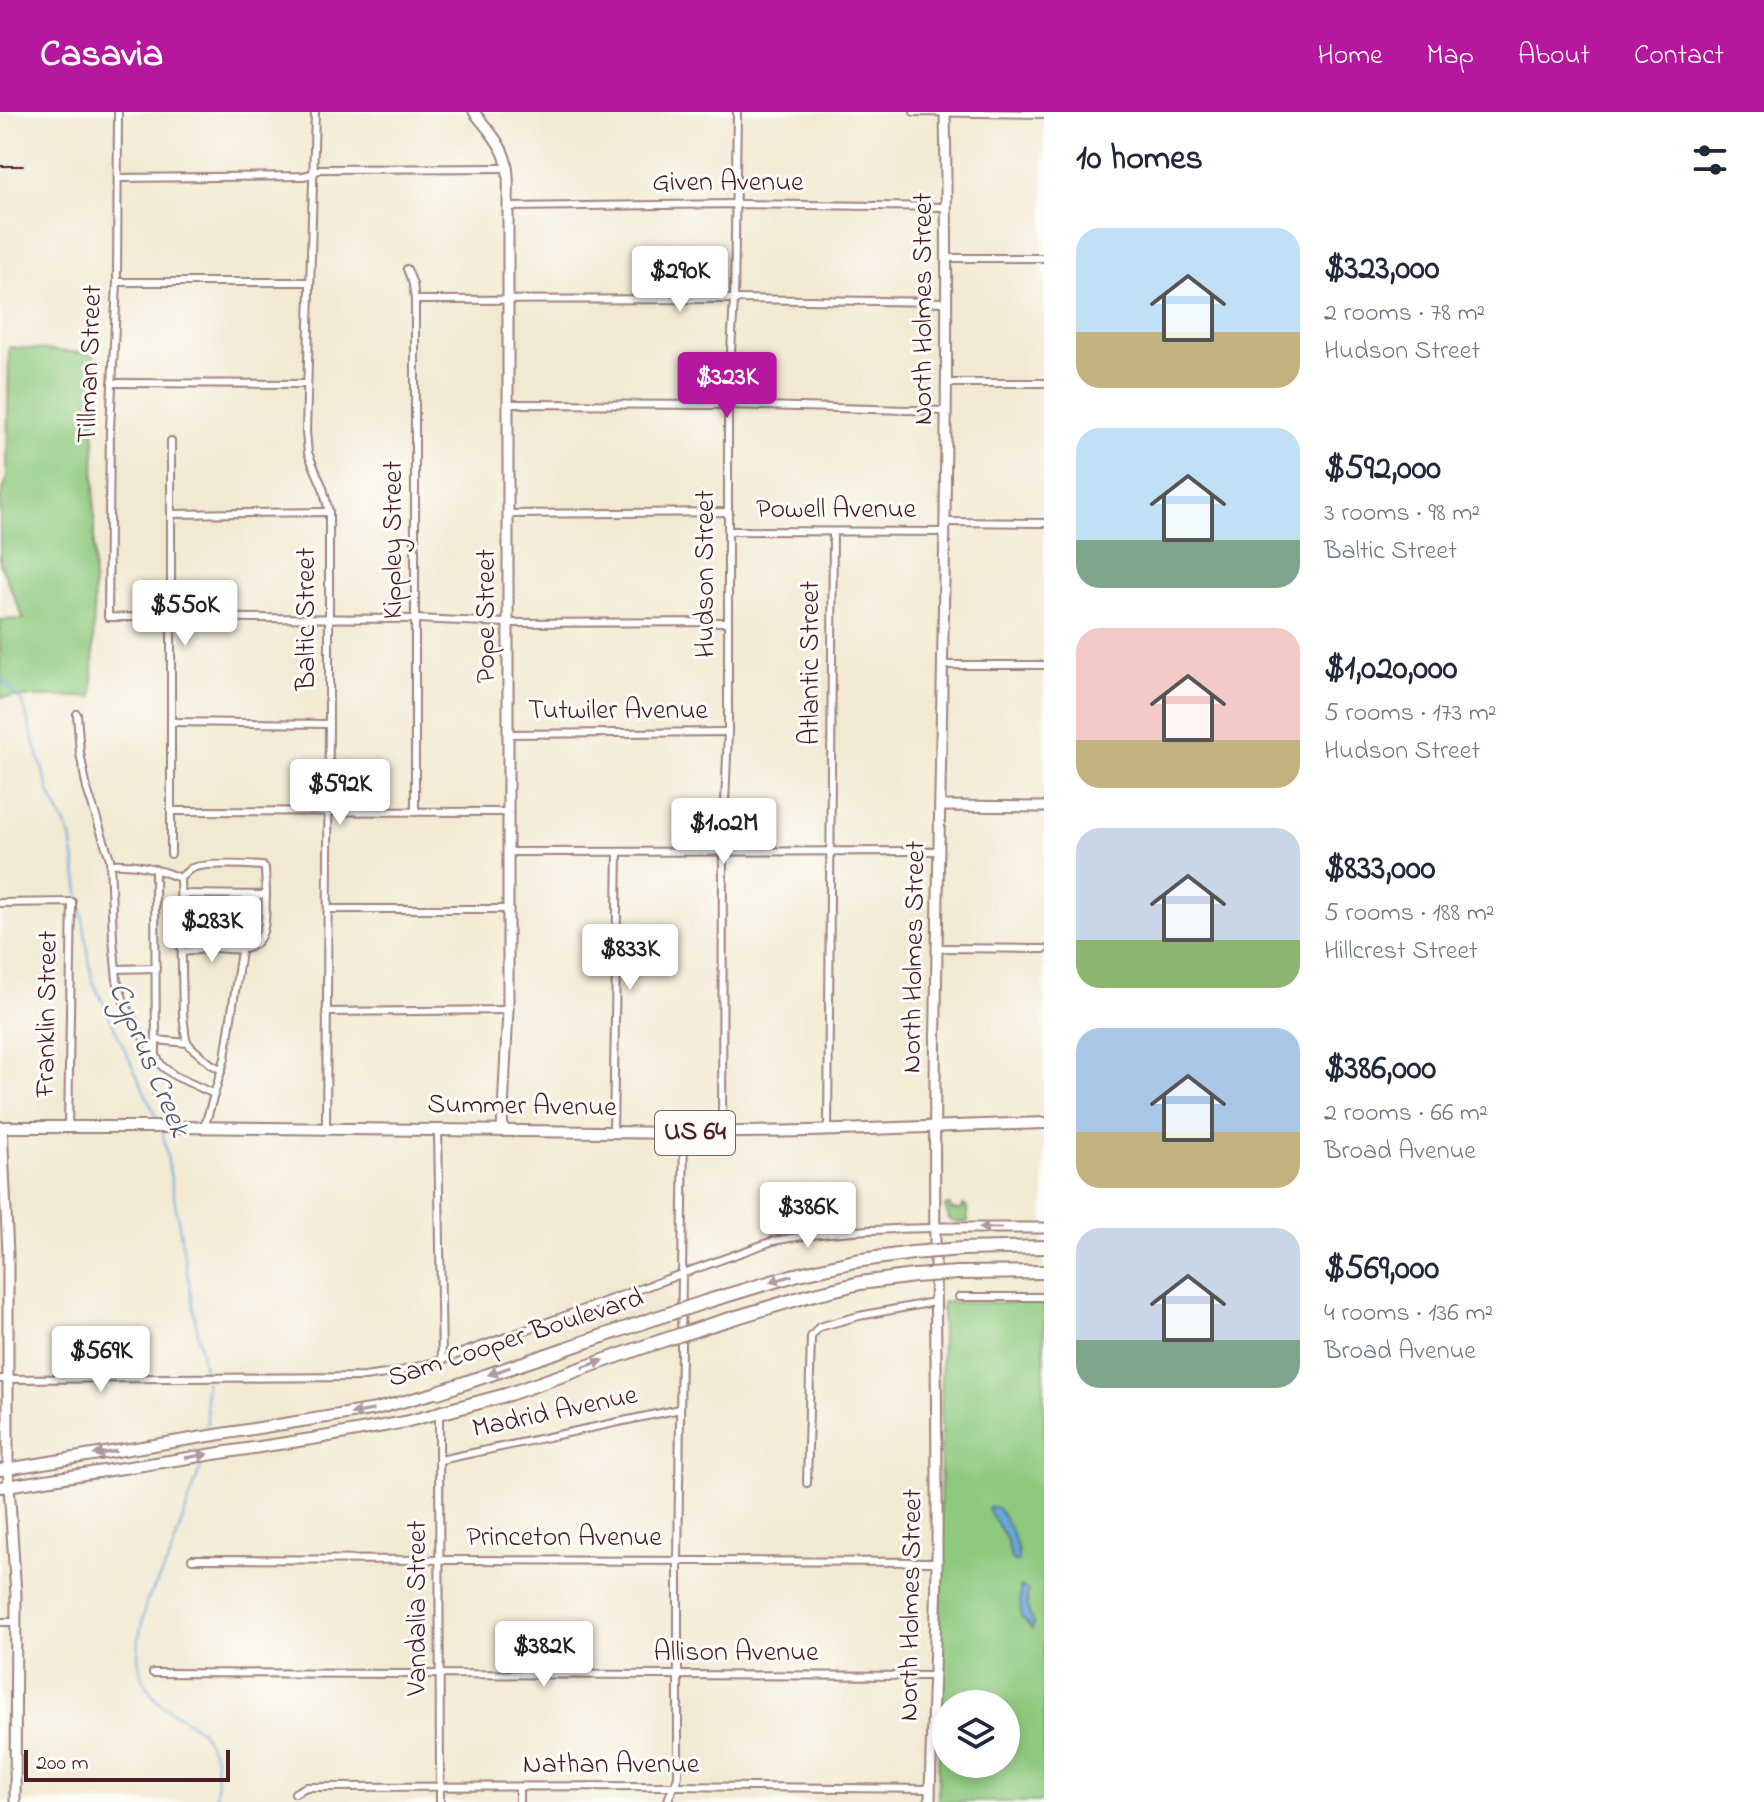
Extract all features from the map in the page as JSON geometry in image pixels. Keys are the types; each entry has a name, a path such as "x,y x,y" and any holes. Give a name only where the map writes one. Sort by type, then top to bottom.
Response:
{"highway":[{"name":"Sam Cooper Boulevard","path":"438,1392 653,1319 795,1275 855,1261 912,1253 1044,1247"},
{"name":"Sam Cooper Boulevard","path":"439,1413 506,1395 710,1325 860,1283 958,1273 1044,1272"}],"main road":[{"name":"Summer Avenue","path":"1,1127 722,1133 1044,1123"},
{"name":"Sam Cooper Boulevard","path":"4,1469 376,1409 438,1392"},
{"name":"Sam Cooper Boulevard","path":"5,1486 318,1438 439,1413"}],"street":[{"name":"Tillman Street","path":"118,112 108,617 170,618"},
{"name":"Baltic Street","path":"315,112 307,384 308,453 329,512 326,1129"},
{"name":"Pope Street","path":"474,112 501,148 507,168 508,1010 502,1131"},
{"name":"Hudson Street","path":"722,1133 723,851 728,732 728,405 734,299 737,112"},
{"path":"914,112 1044,114"},
{"name":"North Holmes Street","path":"930,1802 937,1562 934,1302 946,383 945,112"},
{"path":"118,178 303,176 320,169 507,168"},
{"name":"Given Avenue","path":"508,207 736,204 947,207"},
{"path":"946,258 1044,258"},
{"name":"Kippley Street","path":"407,269 415,300 415,812"},
{"path":"117,282 310,282"},
{"path":"415,300 946,302"},
{"path":"112,383 307,384"},
{"path":"946,383 1044,383"},
{"path":"509,404 728,405 945,411"},
{"path":"171,441 171,854"},
{"path":"171,514 329,512"},
{"name":"Powell Avenue","path":"509,514 729,512"},
{"name":"Powell Avenue","path":"728,531 833,532 1044,523"},
{"name":"Atlantic Street","path":"828,1131 833,532"},
{"path":"170,618 416,619 508,623 728,622"},
{"path":"942,665 1044,665"},
{"path":"77,714 87,789 111,864 113,939 124,1002 163,1067 214,1094"},
{"path":"171,722 329,724"},
{"name":"Tutwiler Avenue","path":"509,734 728,732"},
{"path":"940,806 1044,807"},
{"path":"171,811 509,812"},
{"path":"508,852 939,851"},
{"path":"613,1132 618,852"},
{"path":"111,864 126,863 180,878"},
{"path":"180,878 199,866 238,864 265,868 266,895 261,938 241,951 218,948 182,952"},
{"path":"155,869 156,1058"},
{"path":"180,878 186,1040 211,1064 222,1070"},
{"path":"181,894 266,895"},
{"name":"Franklin Street","path":"0,903 72,902 68,1127"},
{"path":"328,909 508,909"},
{"path":"938,948 1044,949"},
{"path":"204,1128 222,1070 241,951"},
{"path":"116,969 156,968"},
{"path":"326,1012 508,1010"},
{"path":"156,1040 188,1043"},
{"path":"1,1127 4,1469 15,1568 15,1802"},
{"path":"438,1130 442,1360"},
{"path":"668,1802 678,1778 684,1133"},
{"path":"4,1379 364,1377 393,1373 442,1360 773,1241 862,1230 1044,1228"},
{"path":"959,1297 1044,1297"},
{"path":"807,1483 811,1337 819,1327 934,1302"},
{"name":"Madrid Avenue","path":"440,1460 680,1409"},
{"name":"Vandalia Street","path":"439,1413 440,1802"},
{"name":"Princeton Avenue","path":"192,1559 937,1562"},
{"path":"0,1622 16,1622"},
{"name":"Allison Avenue","path":"153,1673 935,1676"},
{"name":"Nathan Avenue","path":"295,1793 306,1787 930,1789"},
{"path":"519,1787 519,1802"}],"green space":[{"path":"9,347 95,354 93,697 0,697 0,620 24,619 0,564 0,501 7,478"},
{"path":"950,1205 951,1210 962,1210 963,1205 967,1207 968,1222 948,1219 945,1206"},
{"path":"942,1302 1044,1303 1044,1802 938,1802 938,1778 1020,1778 1020,1690 939,1690"}],"water":[{"path":"998,1508 1009,1527 1017,1547 1018,1561 1011,1558 1007,1540 988,1509"},
{"path":"1020,1588 1028,1591 1032,1629 1021,1617"}],"waterway":[{"name":"Cyprus Creek","path":"0,678 22,702 50,794 71,837 92,979 159,1123"},
{"name":"Cyprus Creek","path":"163,1133 205,1375"},
{"name":"Cyprus Creek","path":"205,1381 207,1425"},
{"path":"201,1466 169,1560 146,1603 138,1659 142,1678 153,1696 201,1730 215,1757 216,1802"}],"railway":[{"path":"0,166 23,166"}]}
